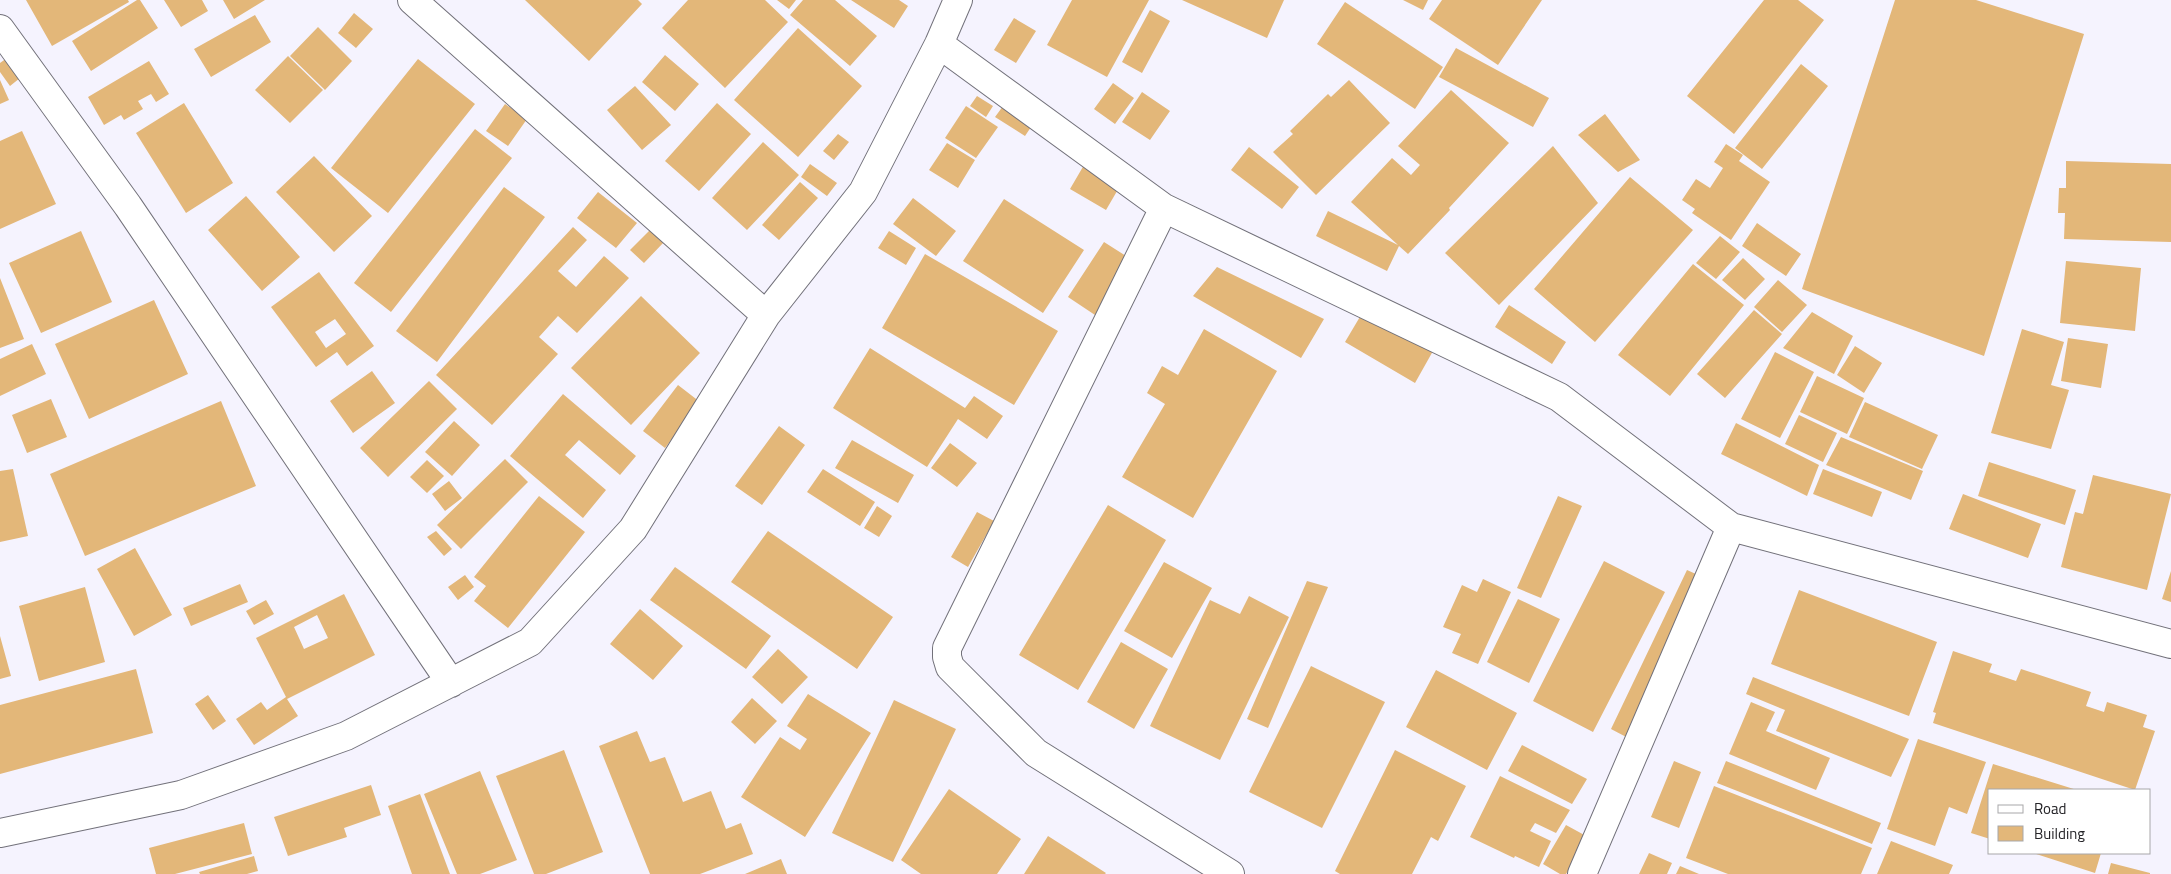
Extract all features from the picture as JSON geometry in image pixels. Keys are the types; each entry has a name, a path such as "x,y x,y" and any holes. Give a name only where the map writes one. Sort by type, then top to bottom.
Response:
{"street":[{"path":"412,0 766,314"},
{"path":"0,833 182,795 346,736 530,642 633,529 766,314 863,192 939,44 958,0"},
{"path":"0,29 128,206 451,683"},
{"path":"939,44 1164,208 1559,397 1731,527 2171,644"},
{"path":"1164,208 947,648 947,657 950,666 1036,753 1230,874"},
{"path":"1582,874 1731,527"}],"building":[{"path":"26,0 128,0 129,2 52,46"},
{"path":"137,0 140,0 158,28 91,71 72,41"},
{"path":"164,0 202,0 208,11 181,27"},
{"path":"223,0 265,0 234,19"},
{"path":"525,0 638,0 642,4 589,61"},
{"path":"688,0 765,0 788,22 725,88 662,28"},
{"path":"777,0 796,0 789,9"},
{"path":"803,0 835,0 877,36 850,66 790,15"},
{"path":"851,0 899,0 908,6 894,28"},
{"path":"1072,0 1149,0 1107,77 1047,45"},
{"path":"1182,0 1284,0 1267,38"},
{"path":"1403,0 1428,0 1423,10"},
{"path":"1442,0 1542,0 1498,65 1429,19"},
{"path":"1764,0 1798,0 1824,20 1734,134 1687,96"},
{"path":"1895,0 1976,0 2084,34 1984,356 1802,289"},
{"path":"1345,2 1443,67 1415,109 1317,44"},
{"path":"1150,10 1170,21 1142,73 1122,62"},
{"path":"354,13 373,29 356,48 338,33"},
{"path":"255,15 271,42 211,77 194,49"},
{"path":"1014,18 1036,31 1016,63 994,50"},
{"path":"318,27 352,61 325,90 290,56"},
{"path":"798,28 862,86 798,157 734,100"},
{"path":"1456,48 1549,98 1533,127 1439,77"},
{"path":"11,55 25,74 10,86 0,72 0,63"},
{"path":"665,55 699,84 675,111 642,82"},
{"path":"288,56 323,90 290,123 255,90"},
{"path":"418,59 475,104 388,213 331,168"},
{"path":"149,61 169,94 156,102 151,94 138,101 143,109 124,120 121,115 104,125 88,97"},
{"path":"1801,64 1828,86 1762,169 1735,148"},
{"path":"0,80 9,100 0,104"},
{"path":"1349,80 1390,123 1316,195 1273,152 1293,134 1290,131 1328,94 1331,97"},
{"path":"1113,83 1134,98 1115,124 1094,109"},
{"path":"635,86 671,125 642,150 607,110"},
{"path":"1451,90 1509,143 1449,208 1450,210 1408,254 1399,246 1387,271 1316,236 1328,211 1398,245 1351,202 1392,158 1411,175 1420,165 1398,146"},
{"path":"1142,92 1170,111 1150,140 1122,122"},
{"path":"977,96 993,106 986,117 970,106"},
{"path":"1006,102 1035,121 1025,136 995,117"},
{"path":"184,103 233,183 186,213 136,133"},
{"path":"717,103 751,134 699,191 665,161"},
{"path":"505,104 527,119 508,146 486,131"},
{"path":"966,106 998,127 976,158 945,138"},
{"path":"1605,114 1640,160 1618,172 1578,135"},
{"path":"475,129 512,158 391,312 354,283"},
{"path":"22,131 56,204 0,229 0,141"},
{"path":"838,134 849,142 834,160 823,151"},
{"path":"763,142 799,175 747,230 712,198"},
{"path":"947,143 975,160 958,188 929,170"},
{"path":"1726,144 1743,155 1739,161 1770,182 1731,240 1692,213 1695,209 1682,200 1696,179 1710,188 1723,168 1714,162"},
{"path":"1553,146 1598,203 1499,305 1445,253"},
{"path":"1249,147 1299,187 1282,209 1231,170"},
{"path":"314,156 372,216 334,252 276,192"},
{"path":"2066,161 2171,164 2171,242 2064,239 2065,213 2058,213 2059,188 2066,188"},
{"path":"810,164 837,183 827,196 801,177"},
{"path":"1084,165 1120,186 1106,210 1070,189"},
{"path":"1630,177 1693,230 1595,342 1534,289"},
{"path":"800,182 818,198 779,240 762,225"},
{"path":"504,187 545,217 437,362 396,331"},
{"path":"598,192 637,223 616,248 577,218"},
{"path":"246,196 300,257 262,291 208,230"},
{"path":"913,198 956,231 936,256 893,224"},
{"path":"1004,199 1084,250 1043,313 963,261"},
{"path":"1757,223 1801,254 1786,276 1742,246"},
{"path":"573,227 587,240 558,271 576,287 604,256 629,278 577,333 558,316 539,337 558,354 492,425 436,375"},
{"path":"651,229 664,242 644,263 630,250"},
{"path":"81,231 112,302 41,333 9,263"},
{"path":"889,231 916,248 906,265 878,248"},
{"path":"1720,236 1740,252 1716,279 1696,263"},
{"path":"1104,242 1137,263 1101,319 1068,297"},
{"path":"925,254 1058,331 1014,405 882,328"},
{"path":"1743,258 1765,279 1745,300 1722,280"},
{"path":"2066,261 2141,268 2135,331 2060,323"},
{"path":"1693,264 1744,305 1670,396 1618,355"},
{"path":"1217,267 1324,319 1301,358 1193,296"},
{"path":"319,272 374,346 347,366 337,352 316,367 271,307","holes":["335,319 346,334 326,348 315,332"]},
{"path":"0,278 24,339 0,348"},
{"path":"1778,280 1807,305 1782,332 1754,307"},
{"path":"641,296 700,353 631,425 571,368"},
{"path":"154,300 188,374 89,419 55,344"},
{"path":"1509,305 1566,342 1552,364 1495,327"},
{"path":"1364,310 1433,351 1415,383 1345,342"},
{"path":"1754,310 1782,334 1725,398 1697,374"},
{"path":"1812,312 1853,336 1834,374 1783,348"},
{"path":"1204,329 1277,371 1193,518 1122,477 1165,404 1147,393 1162,366 1178,375"},
{"path":"2022,329 2064,342 2051,385 2069,390 2051,449 1991,433"},
{"path":"2068,338 2108,344 2101,388 2061,381"},
{"path":"32,344 46,374 0,396 0,359"},
{"path":"1855,346 1882,363 1864,393 1837,375"},
{"path":"870,348 965,408 974,396 1003,416 987,439 958,419 927,467 833,408"},
{"path":"1775,352 1814,372 1780,438 1741,419"},
{"path":"372,371 395,403 353,433 330,401"},
{"path":"1817,376 1864,398 1847,434 1800,412"},
{"path":"429,381 457,409 388,477 360,448"},
{"path":"678,385 700,402 665,448 643,431"},
{"path":"563,394 636,456 620,475 579,440 565,455 606,490 583,518 510,456"},
{"path":"51,399 67,437 27,453 12,415"},
{"path":"221,401 256,486 85,556 50,474"},
{"path":"1865,402 1938,435 1922,469 1849,437"},
{"path":"1799,415 1837,433 1823,462 1785,444"},
{"path":"454,421 480,445 452,476 425,452"},
{"path":"1736,423 1819,465 1807,496 1721,454"},
{"path":"779,426 805,445 762,505 735,486"},
{"path":"1841,437 1923,471 1911,500 1826,465"},
{"path":"852,440 914,475 898,503 835,468"},
{"path":"950,443 977,463 957,487 931,468"},
{"path":"505,459 528,482 461,549 437,525"},
{"path":"427,460 444,476 427,493 410,477"},
{"path":"1989,462 2076,490 2065,525 1978,496"},
{"path":"13,469 28,536 0,542 0,471"},
{"path":"823,469 875,502 860,526 807,492"},
{"path":"1823,469 1882,492 1872,517 1813,494"},
{"path":"2093,475 2171,494 2147,590 2061,567 2075,512 2083,514"},
{"path":"449,481 462,498 445,511 432,494"},
{"path":"1963,494 2041,524 2028,558 1949,529"},
{"path":"539,496 585,532 508,628 474,601 486,586 474,577"},
{"path":"1558,496 1582,506 1541,598 1517,588"},
{"path":"1108,505 1166,540 1078,690 1019,655"},
{"path":"877,506 892,516 879,537 864,528"},
{"path":"977,512 994,521 968,567 951,557"},
{"path":"436,531 452,549 444,556 427,537"},
{"path":"768,531 893,617 857,669 731,582"},
{"path":"135,548 172,615 134,636 97,569"},
{"path":"1604,561 1665,592 1593,732 1533,701"},
{"path":"1164,562 1212,588 1172,658 1124,631"},
{"path":"675,567 771,636 746,669 650,600"},
{"path":"1687,570 1707,579 1630,739 1611,729"},
{"path":"2171,571 2171,602 2162,599"},
{"path":"465,575 474,587 458,600 448,587"},
{"path":"1483,579 1511,592 1478,664 1452,653 1461,634 1443,627 1462,585 1477,592"},
{"path":"1307,581 1328,587 1268,728 1247,719"},
{"path":"240,584 248,602 191,626 183,608"},
{"path":"85,587 105,662 39,681 19,606"},
{"path":"1799,590 1937,642 1909,716 1771,664"},
{"path":"344,594 375,655 287,699 298,716 254,745 236,719 261,702 267,710 286,697 256,638","holes":["317,615 328,638 304,649 294,627"]},
{"path":"1249,596 1289,617 1220,760 1150,726 1210,600 1240,614"},
{"path":"1518,599 1560,619 1529,683 1487,662"},
{"path":"266,600 274,614 254,625 246,611"},
{"path":"640,609 683,646 653,680 610,644"},
{"path":"0,636 11,676 0,679"},
{"path":"1121,642 1168,669 1134,729 1087,702"},
{"path":"778,649 808,677 782,704 752,677"},
{"path":"1953,651 1992,664 1989,672 2016,681 2021,669 2091,692 2086,706 2104,712 2107,702 2147,715 2143,727 2155,731 2135,789 2132,789 1933,723 1936,713 1933,712"},
{"path":"1311,666 1385,702 1322,828 1249,792"},
{"path":"136,669 153,733 0,774 0,705"},
{"path":"1436,670 1517,713 1487,770 1406,727"},
{"path":"1753,677 1909,739 1891,777 1776,731 1785,710 1746,694"},
{"path":"808,694 871,733 805,837 741,797 780,737 800,750 807,739 787,726"},
{"path":"208,695 226,721 213,730 195,704"},
{"path":"752,698 777,721 755,744 731,722"},
{"path":"894,700 956,729 893,862 832,833"},
{"path":"1751,702 1775,712 1766,731 1830,758 1816,790 1729,754"},
{"path":"637,731 650,762 665,757 683,802 711,791 726,829 741,823 753,854 700,874 650,874 599,746"},
{"path":"1918,739 1986,762 1967,814 1949,807 1935,846 1887,829"},
{"path":"1522,745 1587,779 1572,804 1508,771"},
{"path":"564,750 603,852 546,874 534,874 496,776"},
{"path":"1395,750 1466,786 1438,841 1431,837 1412,874 1340,874 1335,871"},
{"path":"1674,761 1701,772 1679,828 1651,817"},
{"path":"1726,761 1881,823 1872,844 1717,783"},
{"path":"1993,764 2074,789 1988,789 1988,838 1971,833"},
{"path":"480,771 517,860 480,874 457,874 424,794"},
{"path":"1500,776 1570,810 1556,833 1535,823 1530,831 1551,841 1539,867 1515,856 1514,858 1470,837"},
{"path":"371,785 381,815 344,828 347,837 288,856 274,817"},
{"path":"1714,786 1872,848 1861,874 1728,874 1686,858"},
{"path":"949,789 1021,839 997,874 921,874 901,860"},
{"path":"420,794 450,874 412,874 388,806"},
{"path":"244,823 252,854 175,874 156,874 149,848"},
{"path":"1566,825 1588,837 1566,874 1560,874 1543,864"},
{"path":"1048,836 1106,873 1024,874"},
{"path":"1891,841 1953,865 1949,874 1877,874"},
{"path":"1649,853 1672,863 1667,874 1639,874"},
{"path":"2036,854 2101,854 2095,873"},
{"path":"254,856 258,871 247,874 200,874 199,872"},
{"path":"781,859 787,874 745,874"},
{"path":"2111,863 2150,873 2150,874 2108,874"},
{"path":"1680,866 1699,874 1676,874"}]}
